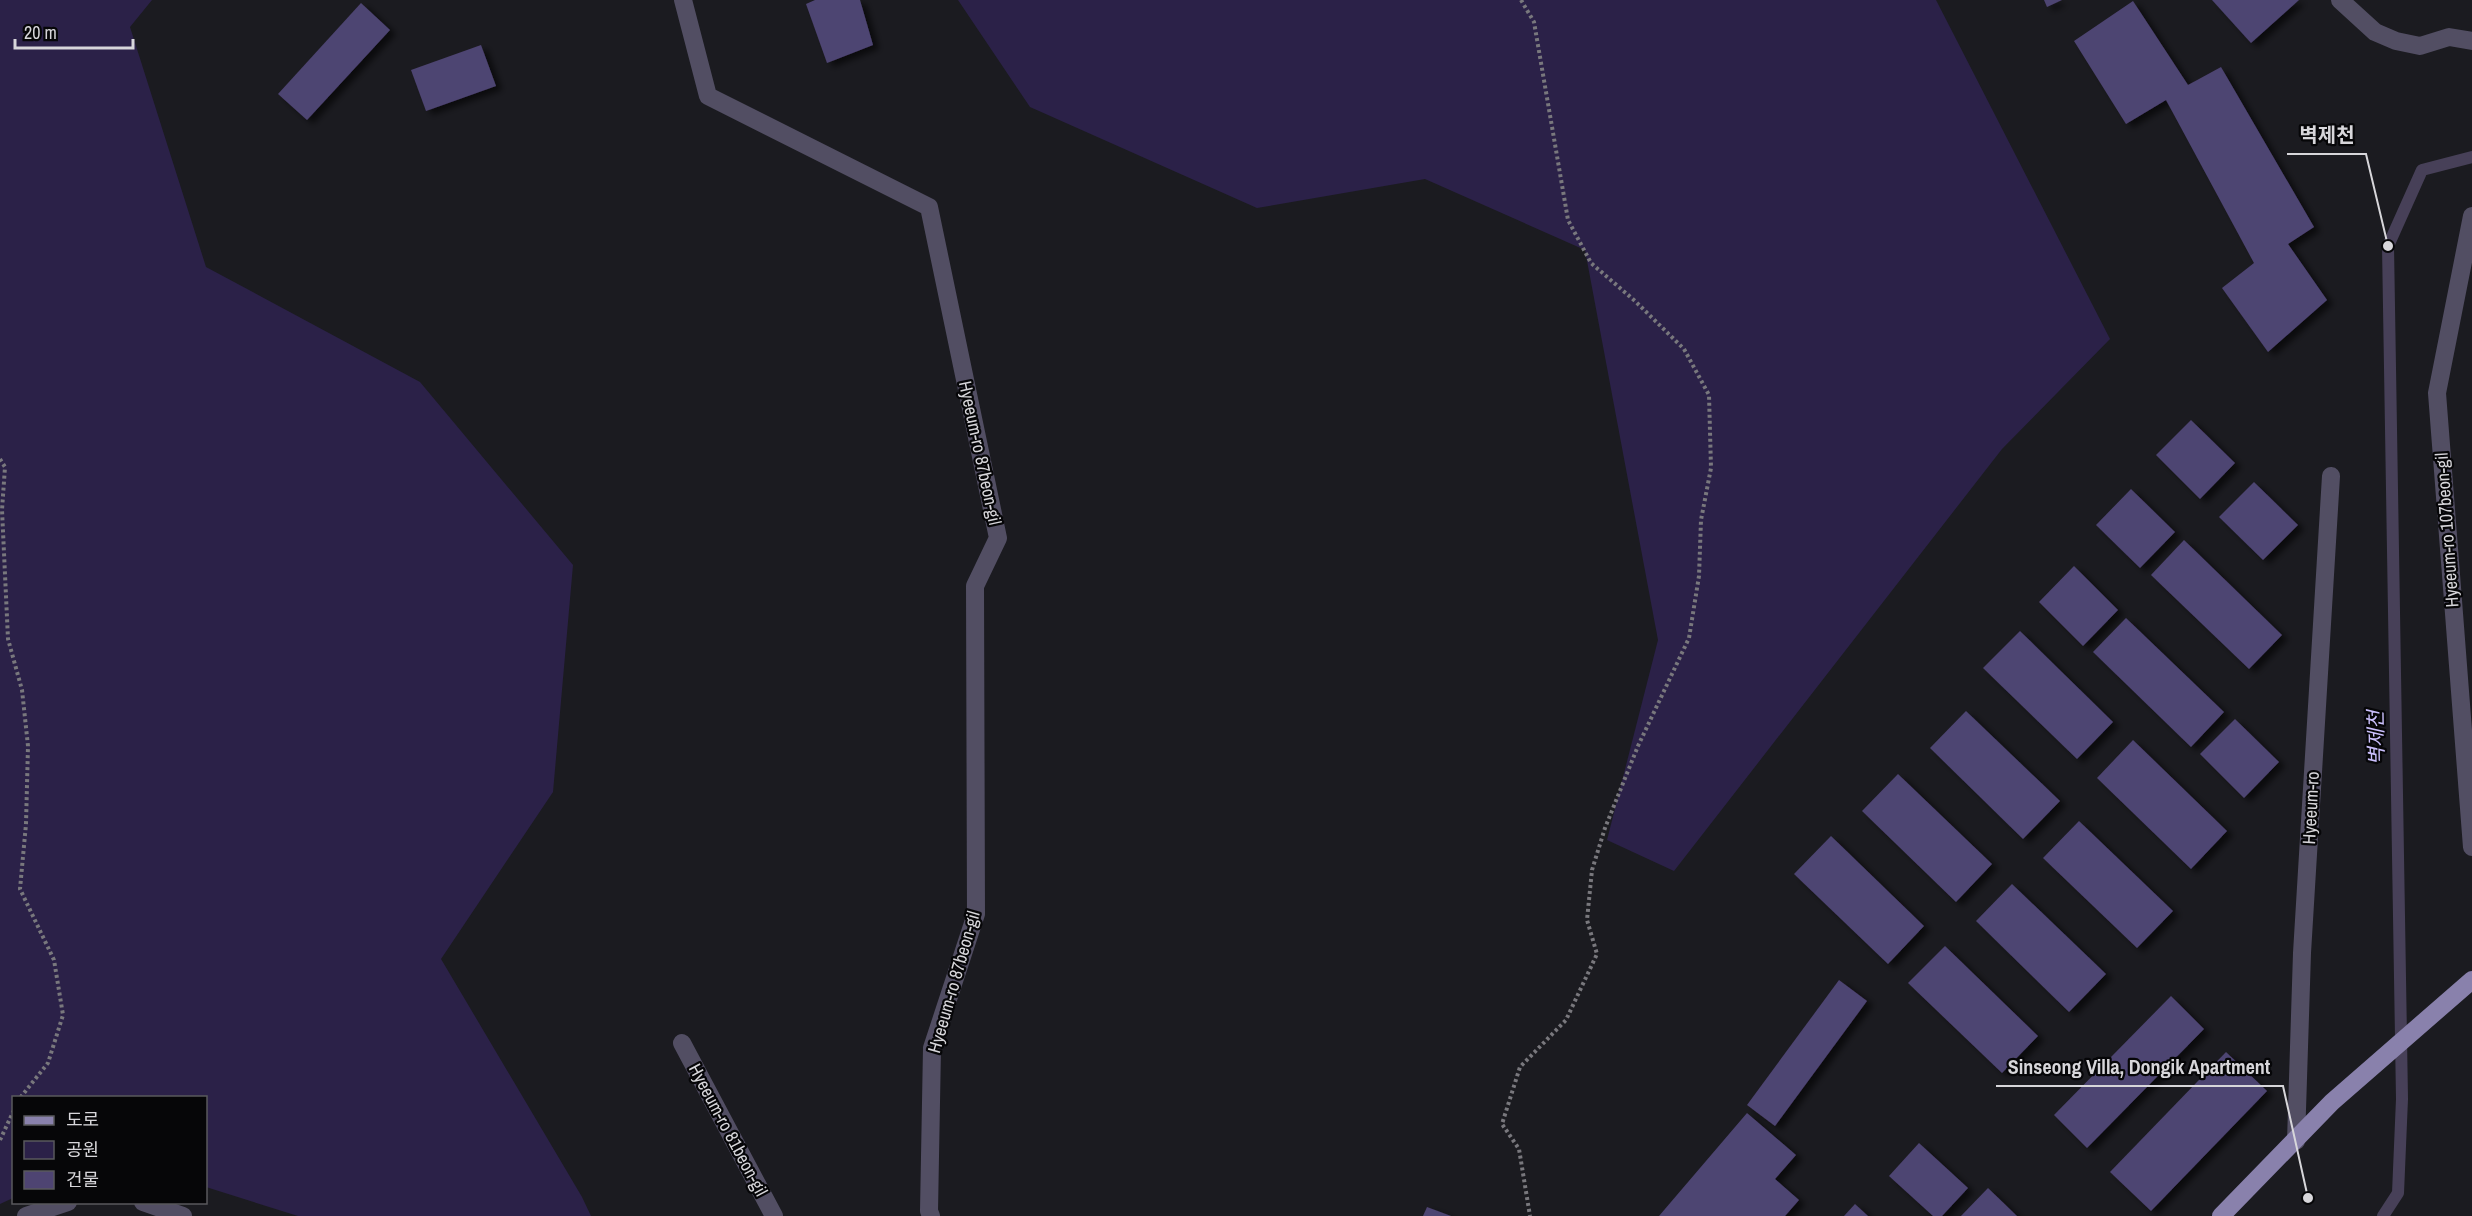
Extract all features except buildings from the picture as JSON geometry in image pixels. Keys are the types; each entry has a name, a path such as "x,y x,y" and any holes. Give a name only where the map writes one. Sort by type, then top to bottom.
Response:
{"main road":[{"path":"2221,1216 2332,1102 2472,981"}],"street":[{"name":"Hyeeum-ro 87beon-gil","path":"683,0 708,96 929,207 998,538 975,586 976,914 932,1048 929,1211 932,1216"},
{"path":"2340,0 2375,32 2396,41 2420,46 2449,37 2472,41"},
{"name":"Hyeeum-ro 107beon-gil","path":"2472,216 2437,393 2472,847"},
{"name":"Hyeeum-ro","path":"2296,1141 2302,953 2331,476"},
{"name":"Hyeeum-ro 81beon-gil","path":"682,1043 774,1216"},
{"path":"26,1216 65,1204"},
{"path":"146,1204 183,1216"}],"path":[{"path":"1521,0 1534,22 1568,220 1591,263 1635,301 1684,349 1709,395 1711,468 1701,520 1699,576 1689,638 1638,746 1605,828 1592,870 1587,920 1597,954 1566,1020 1520,1067 1502,1124 1519,1149 1530,1216"},
{"path":"0,459 5,467 2,510 8,639 22,690 28,746 26,824 20,889 54,960 63,1014 48,1064 22,1096"},
{"path":"0,1140 12,1114"}],"green space":[{"path":"0,0 152,0 130,27 206,267 420,382 573,565 553,792 441,959 582,1197 591,1216 298,1216 207,1187 207,1096 12,1096 12,1198 0,1204"},
{"path":"958,0 1936,0 2110,339 2002,449 1674,871 1607,840 1658,640 1585,250 1425,179 1257,208 1030,107"}],"waterway":[{"name":"벽제천","path":"2383,1216 2398,1193 2402,1099 2388,246 2422,170 2472,157"}],"place":[{"name":"벽제천","path":"2388,246"},
{"name":"Sinseong Villa, Dongik Apartment","path":"2308,1198"}]}
